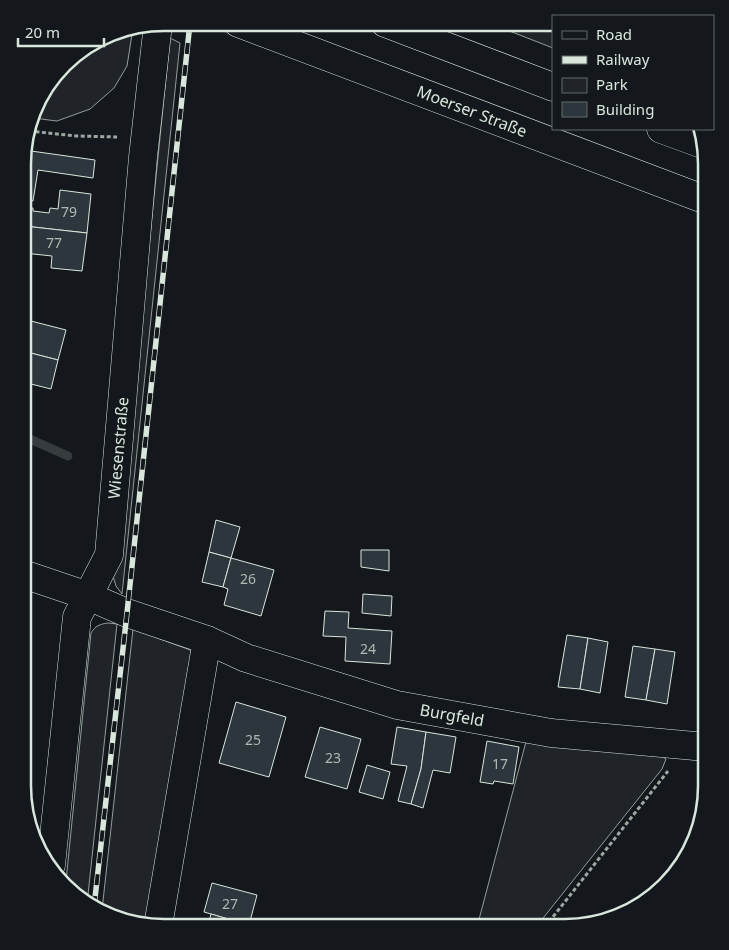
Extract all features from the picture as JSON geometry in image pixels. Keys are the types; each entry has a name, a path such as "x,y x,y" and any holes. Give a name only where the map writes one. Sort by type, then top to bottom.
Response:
{"main road":[{"path":"407,31 552,87"},
{"name":"Wiesenstraße","path":"53,858 77,617 109,555 145,137 157,32"},
{"name":"Moerser Straße","path":"262,32 698,197"},
{"path":"664,130 696,142"},
{"name":"Burgfeld","path":"31,577 88,596 127,613 207,640 246,658 397,705 551,733 697,746"},
{"path":"159,919 207,640"}],"path":[{"path":"36,132 76,136 145,137"},
{"path":"552,919 697,747"}],"green space":[{"path":"510,31 552,31 552,48"},
{"path":"132,36 127,66 114,88 90,109 57,121 39,119 54,90 70,70 98,49 114,41"},
{"path":"170,38 180,43 122,594 116,586 113,576 120,536"},
{"path":"103,624 117,624 88,894 67,876 91,633"},
{"path":"133,629 193,651 147,918 114,909 103,903"},
{"path":"527,738 659,755 666,759 662,769 542,919 479,919"}],"building":[{"path":"32,151 95,160 93,178 38,170 33,201 31,201"},
{"path":"60,190 91,194 87,233 31,227 31,208 33,208 33,211 49,213 50,208 58,209"},
{"path":"31,227 87,233 82,271 51,268 52,256 31,254"},
{"path":"31,321 66,330 58,360 31,353"},
{"path":"31,353 58,360 51,389 31,384"},
{"path":"216,520 240,527 231,558 209,552"},
{"path":"361,550 389,550 389,571 361,567"},
{"path":"209,552 231,558 223,587 202,582"},
{"path":"231,558 274,570 261,616 224,605 228,589 223,587"},
{"path":"363,594 392,596 391,616 362,613"},
{"path":"325,611 349,612 348,628 392,631 390,664 345,661 346,637 323,636"},
{"path":"567,635 588,638 580,689 558,687"},
{"path":"588,638 608,642 600,693 580,689"},
{"path":"633,646 655,649 646,700 625,697"},
{"path":"655,649 675,652 667,704 646,700"},
{"path":"236,702 286,717 269,777 219,763"},
{"path":"320,727 361,739 347,789 305,777"},
{"path":"397,727 426,732 421,769 411,804 398,801 407,766 391,764"},
{"path":"426,732 456,737 450,773 433,770 423,808 411,804 421,769"},
{"path":"487,741 519,747 513,784 494,781 493,784 480,782"},
{"path":"367,765 390,772 383,799 359,792"},
{"path":"212,883 257,895 251,919 228,919 204,912"},
{"path":"211,914 228,919 210,919"}],"waterway":[{"path":"31,440 68,456"}],"railway":[{"path":"95,899 189,32"}]}
